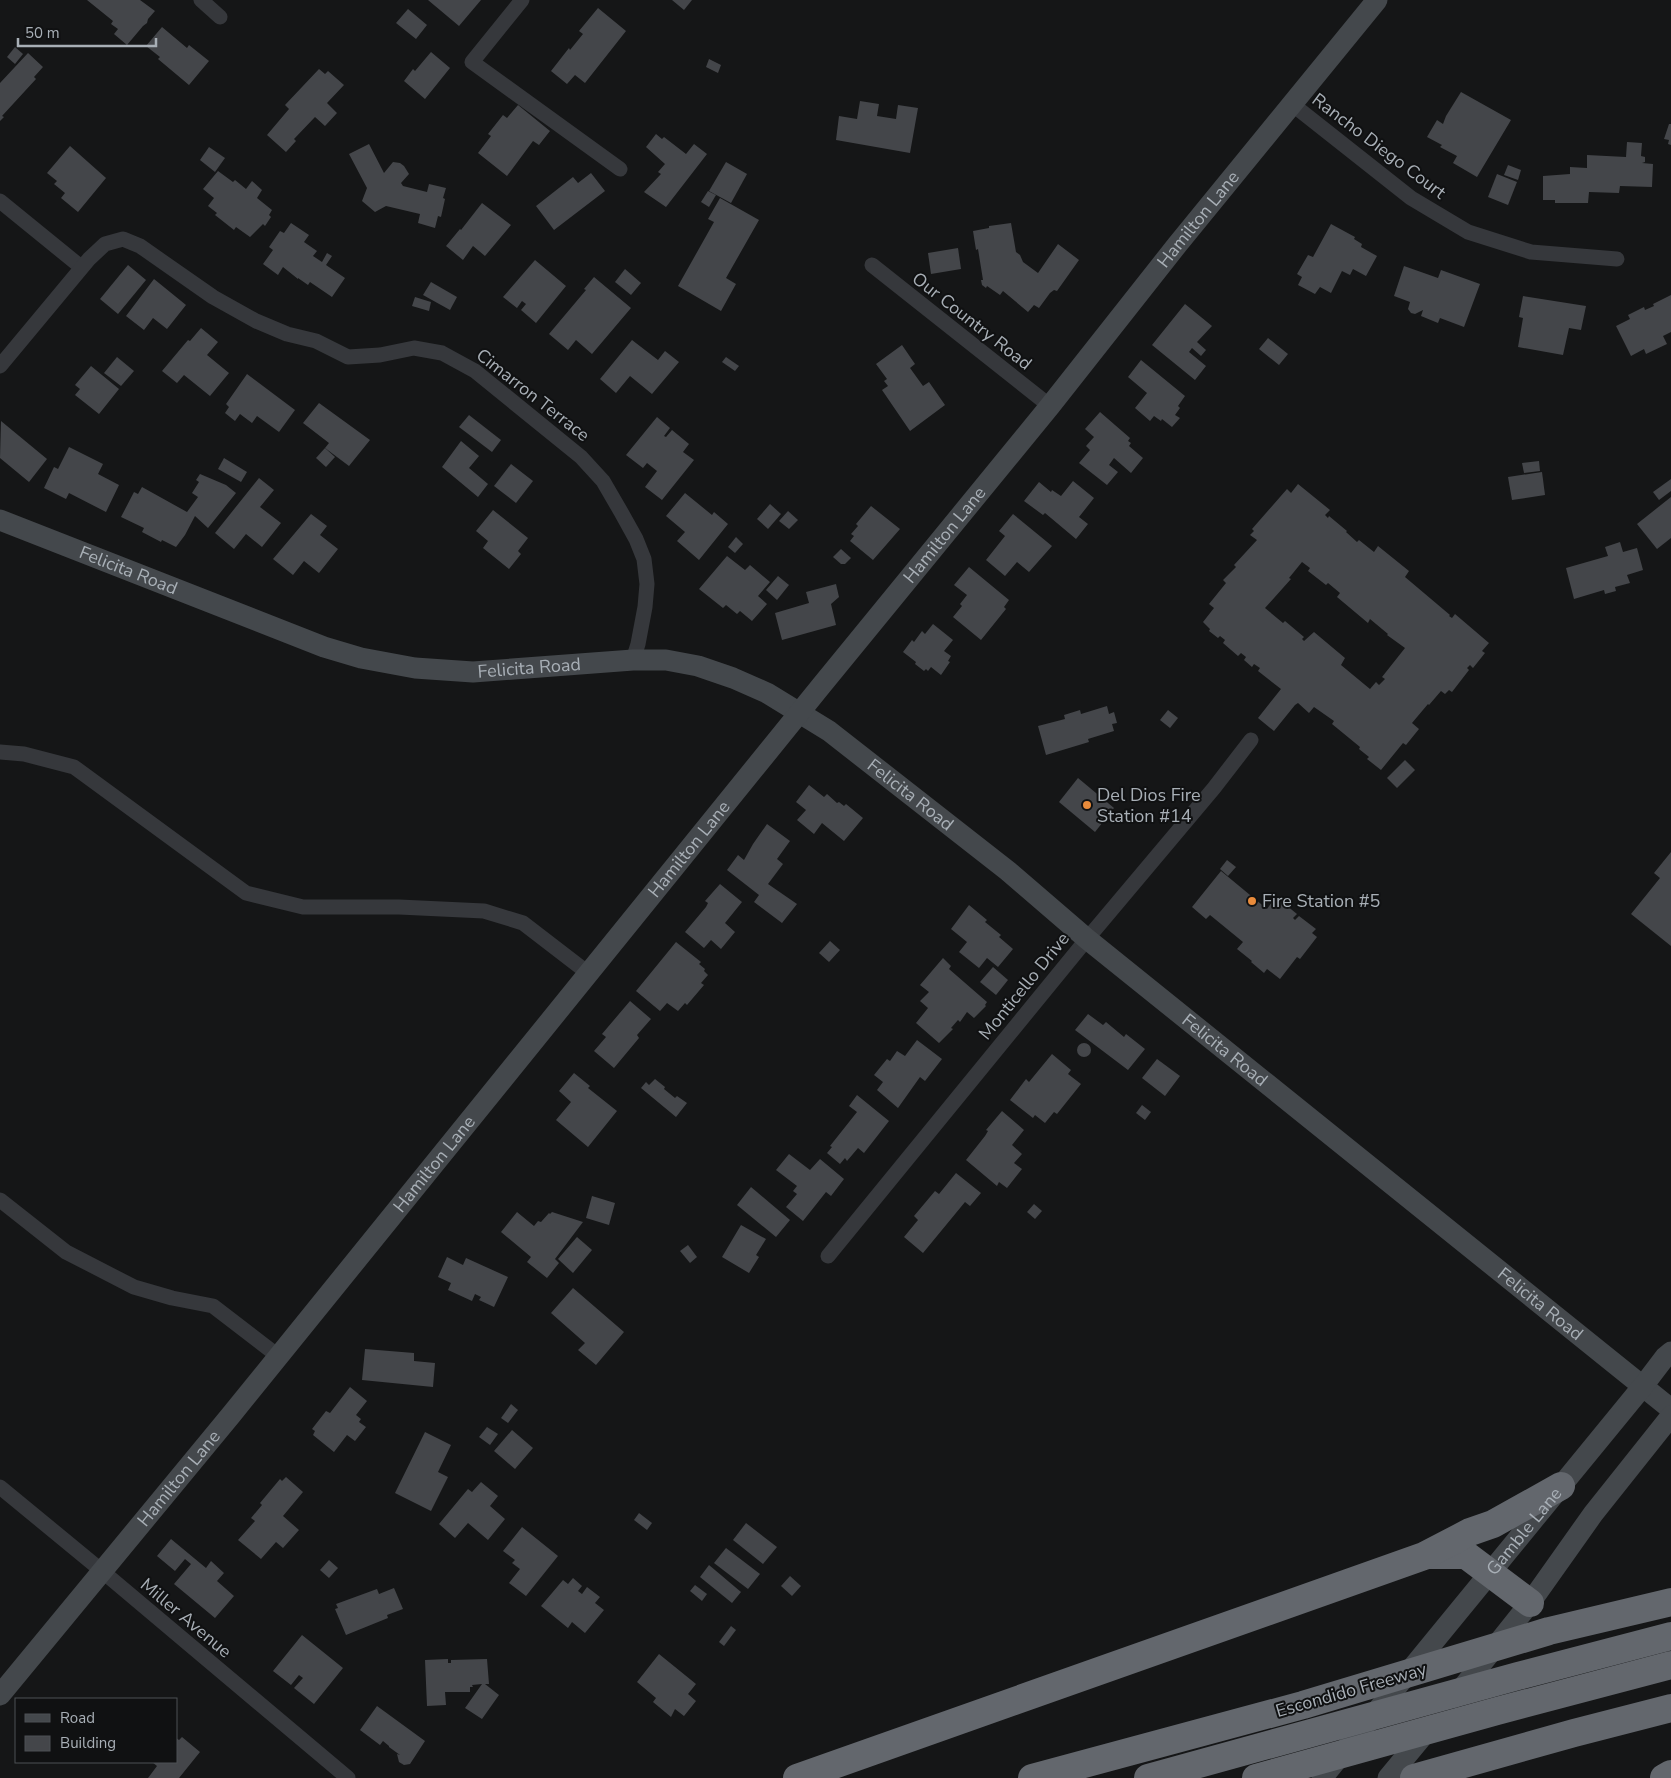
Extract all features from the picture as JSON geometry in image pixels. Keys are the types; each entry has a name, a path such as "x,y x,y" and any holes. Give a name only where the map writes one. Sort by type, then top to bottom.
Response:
{"highway":[{"path":"797,1778 1424,1556 1470,1532 1493,1524 1561,1486"},
{"path":"1424,1556 1466,1555 1530,1603"},
{"name":"Escondido Freeway","path":"1032,1778 1303,1705 1549,1631 1671,1602"},
{"path":"1148,1778 1671,1636"},
{"path":"1256,1778 1496,1711 1671,1666"},
{"path":"1414,1778 1671,1708"},
{"path":"1664,1778 1671,1774"}],"main road":[{"name":"Hamilton Lane","path":"0,1695 1050,406 1377,0"},
{"name":"Felicita Road","path":"0,520 324,647 361,658 415,668 473,672 633,660 666,660 698,666 733,678 767,693 829,731 1008,871 1087,938 1671,1409"},
{"name":"Gamble Lane","path":"1322,1778 1671,1352"},
{"path":"1388,1778 1530,1603 1592,1514 1671,1416"}],"street":[{"path":"200,0 220,17"},
{"path":"522,0 472,62 620,168"},
{"name":"Rancho Diego Court","path":"1292,104 1411,198 1468,232 1531,252 1617,259"},
{"path":"0,200 81,268"},
{"name":"Cimarron Terrace","path":"0,366 81,268 104,244 122,239 140,246 213,297 256,321 287,334 316,341 348,357 380,355 414,348 442,354 475,371 581,457 603,481 622,512 644,559 645,607 633,660"},
{"name":"Our Country Road","path":"872,265 1050,406"},
{"name":"Monticello Drive","path":"828,1256 1087,938 1214,788 1251,740"},
{"path":"0,752 24,754 74,767 246,893 304,907 399,907 484,910 523,923 588,973"},
{"path":"0,1200 66,1252 134,1287 172,1298 213,1306 278,1356"},
{"name":"Miller Avenue","path":"0,1487 348,1778"}],"building":[{"path":"87,0 140,0 155,11 127,45 114,34 118,29 111,24 113,21"},
{"path":"428,0 481,0 459,26"},
{"path":"672,0 692,0 684,10"},
{"path":"598,8 626,31 585,83 575,75 567,84 551,71 583,34 579,31"},
{"path":"408,9 427,25 416,39 396,23"},
{"path":"162,27 187,48 189,45 209,61 189,85 158,59 160,57 146,46"},
{"path":"15,47 23,54 15,64 7,57"},
{"path":"431,52 450,68 425,99 404,81 413,69 415,71"},
{"path":"28,53 43,67 34,77 36,79 2,116 4,117 0,121 0,83"},
{"path":"709,59 721,65 718,73 706,67"},
{"path":"319,69 325,74 328,71 344,85 327,103 337,113 325,126 315,117 294,139 296,141 286,152 267,135 289,109 285,105"},
{"path":"1461,92 1511,120 1477,177 1453,163 1457,156 1427,137 1437,120 1443,124"},
{"path":"860,101 879,104 877,116 896,119 898,105 918,108 910,153 836,140 839,116 857,119"},
{"path":"518,105 550,131 539,145 533,141 507,176 478,153 491,136 488,134 503,115 507,118"},
{"path":"1669,124 1671,124 1671,145 1668,144 1669,140 1664,139"},
{"path":"656,134 662,139 664,137 686,154 694,144 707,154 666,207 644,192 661,174 658,172 665,164 646,147"},
{"path":"1627,142 1642,143 1641,156 1645,157 1645,162 1642,163 1653,164 1652,187 1620,186 1619,193 1589,192 1588,203 1555,203 1555,200 1543,200 1543,176 1570,174 1570,167 1587,168 1587,155 1626,157"},
{"path":"369,144 384,173 393,162 404,166 409,174 401,183 403,186 427,192 429,184 446,188 441,217 438,216 435,228 418,223 420,214 386,206 375,212 362,201 367,188 349,154"},
{"path":"70,146 106,178 78,212 61,198 65,193 54,184 57,181 47,173"},
{"path":"209,147 225,158 215,172 200,160"},
{"path":"726,162 747,174 731,203 709,191"},
{"path":"1508,165 1521,170 1518,180 1504,175"},
{"path":"218,171 233,182 235,180 246,189 252,181 262,190 257,198 272,210 269,215 271,217 265,226 263,224 250,237 236,227 234,230 215,215 217,213 208,206 214,198 203,189"},
{"path":"591,173 605,191 554,230 536,206 573,177 578,183"},
{"path":"1497,174 1517,182 1508,205 1488,197"},
{"path":"708,191 716,195 709,207 701,202"},
{"path":"720,198 759,220 726,278 736,284 721,311 678,286 714,222 708,219"},
{"path":"482,203 511,225 485,256 473,246 463,260 446,246"},
{"path":"291,223 309,235 304,242 317,251 313,256 322,262 327,253 332,256 326,265 345,278 332,297 310,282 308,285 298,279 283,267 278,275 263,264 273,250 269,247 280,231 284,233"},
{"path":"1011,223 1016,252 1020,255 1023,262 1038,273 1058,244 1079,260 1057,291 1054,290 1050,293 1039,308 1034,305 1028,312 1003,291 1000,295 987,286 986,288 982,285 981,280 983,280 978,249 976,250 973,231 989,228 989,226"},
{"path":"1331,224 1355,237 1354,239 1362,244 1361,247 1377,256 1366,276 1353,269 1350,275 1342,271 1331,293 1320,287 1315,294 1298,285 1302,277 1297,274 1308,255 1313,257"},
{"path":"958,248 961,269 931,274 928,253"},
{"path":"535,260 566,286 536,323 521,310 526,304 522,301 517,308 503,297"},
{"path":"128,265 146,280 118,314 100,299"},
{"path":"1404,266 1438,278 1441,270 1480,284 1464,327 1440,318 1438,323 1421,316 1423,310 1415,314 1411,313 1408,309 1410,302 1394,296"},
{"path":"625,269 641,283 631,295 615,282"},
{"path":"594,277 631,308 592,354 576,340 568,350 549,334 586,290 584,289"},
{"path":"154,279 186,305 167,329 153,318 144,330 126,316"},
{"path":"431,282 457,297 450,310 423,295"},
{"path":"1671,295 1671,332 1663,336 1667,344 1646,354 1644,349 1631,356 1616,326 1630,319 1628,315 1644,307 1645,310 1654,306 1653,304"},
{"path":"1523,296 1586,306 1581,330 1569,328 1563,355 1518,347 1523,318 1519,317"},
{"path":"415,297 431,302 429,311 412,306"},
{"path":"1185,304 1212,326 1197,342 1206,350 1201,356 1192,348 1189,352 1206,366 1195,380 1152,345"},
{"path":"201,328 218,342 207,355 229,373 210,396 184,375 177,383 162,371 188,340 190,341"},
{"path":"1268,338 1288,354 1279,365 1259,349"},
{"path":"632,340 658,360 665,351 679,362 652,394 630,376 616,393 600,379"},
{"path":"902,345 915,364 910,368 923,386 929,382 945,405 910,431 882,390 888,386 884,381 887,379 876,364"},
{"path":"117,357 134,371 121,386 104,373"},
{"path":"726,357 739,366 735,371 722,362"},
{"path":"1141,360 1185,396 1178,406 1180,408 1175,415 1180,418 1172,427 1162,419 1161,421 1154,416 1150,421 1135,408 1147,393 1128,377"},
{"path":"91,366 119,389 99,414 75,395 80,389 75,385"},
{"path":"247,374 295,410 279,432 257,416 252,423 240,414 235,421 225,413 229,407 226,404"},
{"path":"319,403 370,440 349,466 325,448 329,443 303,423"},
{"path":"1100,412 1130,438 1128,441 1131,443 1129,446 1143,458 1131,473 1114,458 1109,465 1118,472 1107,485 1079,463 1090,450 1086,446 1094,437 1085,429"},
{"path":"469,415 501,440 492,452 459,427"},
{"path":"657,417 670,428 664,436 666,437 672,430 689,444 683,452 694,460 662,500 645,487 657,471 647,463 643,468 626,455"},
{"path":"1,421 47,459 29,482 0,458"},
{"path":"461,441 479,456 469,468 488,484 478,497 442,467"},
{"path":"69,447 103,464 98,474 119,485 106,512 69,493 66,499 44,488 54,467 58,469"},
{"path":"325,448 335,457 326,467 316,458"},
{"path":"224,458 247,472 241,482 218,469"},
{"path":"1539,461 1540,471 1524,473 1522,463"},
{"path":"511,464 533,481 516,503 494,486"},
{"path":"1542,472 1545,495 1512,500 1508,477"},
{"path":"200,474 226,485 236,493 208,528 195,516 176,547 142,532 144,528 121,517 134,492 138,494 142,487 187,512 198,497 192,493 199,482 196,480"},
{"path":"259,478 274,490 260,507 281,523 262,547 246,534 234,549 215,533"},
{"path":"1671,479 1671,491 1659,500 1653,492"},
{"path":"1073,481 1094,498 1079,517 1088,524 1076,539 1045,513 1043,515 1024,501 1039,482 1051,492 1052,490 1061,496"},
{"path":"1298,484 1330,510 1325,515 1328,518 1329,516 1357,542 1359,540 1374,552 1378,546 1409,571 1405,577 1449,616 1452,618 1455,614 1489,643 1482,651 1485,653 1473,668 1470,665 1467,668 1469,670 1452,692 1449,690 1445,694 1441,691 1428,704 1412,723 1419,729 1406,745 1403,743 1381,770 1367,759 1369,757 1359,749 1360,747 1332,724 1334,721 1314,707 1309,713 1298,703 1274,731 1258,718 1281,689 1258,671 1260,668 1254,664 1252,667 1244,660 1246,657 1241,653 1238,656 1223,643 1225,640 1220,636 1218,638 1209,631 1210,629 1203,622 1214,608 1209,604 1226,583 1223,580 1257,540 1250,535 1254,531 1252,529 1287,489 1291,493","holes":["1302,562 1310,568 1308,571 1340,593 1337,597 1368,623 1370,619 1405,648 1382,677 1385,679 1379,685 1376,682 1370,689 1341,665 1345,658 1314,632 1304,641 1302,639 1304,637 1285,621 1283,623 1265,608 1291,579 1289,578"]},
{"path":"685,493 712,515 714,512 728,524 699,560 677,541 685,532 666,516"},
{"path":"1671,497 1671,538 1657,549 1637,524"},
{"path":"770,504 781,514 768,529 757,519"},
{"path":"871,506 900,529 873,560 850,541 854,536 851,534 858,526 856,524"},
{"path":"493,510 528,538 518,551 521,554 509,569 483,548 488,541 476,531"},
{"path":"788,511 798,520 789,529 779,521"},
{"path":"311,514 327,526 320,535 338,549 319,573 304,561 293,575 273,559"},
{"path":"1013,514 1052,546 1029,572 1017,562 1005,576 986,560 1005,536 999,531"},
{"path":"736,537 743,544 735,553 728,547"},
{"path":"1620,542 1623,552 1637,548 1643,570 1627,575 1630,583 1615,587 1616,591 1605,594 1604,590 1574,599 1566,568 1608,556 1605,547"},
{"path":"841,549 851,558 845,564 841,564 833,557"},
{"path":"727,556 745,570 750,565 770,582 758,596 767,604 752,621 740,611 737,614 726,605 723,608 699,589"},
{"path":"969,567 1009,600 1004,607 1006,609 981,640 953,617 962,606 960,604 967,595 954,585"},
{"path":"778,576 789,585 777,600 766,590"},
{"path":"836,584 839,597 831,604 836,625 782,640 775,613 809,603 806,592"},
{"path":"933,624 953,640 944,651 951,656 948,661 950,662 941,675 931,667 928,671 926,669 924,671 903,652 912,640 914,642 922,631 925,634"},
{"path":"1107,706 1109,714 1114,712 1117,723 1112,724 1114,731 1088,739 1089,742 1046,755 1038,726 1065,719 1064,715 1080,710 1081,714"},
{"path":"1168,710 1178,718 1170,728 1160,720"},
{"path":"1405,760 1415,770 1397,788 1387,778"},
{"name":"Del Dios Fire Station #14","path":"1078,778 1114,808 1095,832 1059,802"},
{"path":"809,785 824,797 827,794 837,803 839,802 844,806 846,804 863,818 844,841 822,823 814,834 797,820 806,810 796,802"},
{"path":"767,824 790,841 777,859 783,864 768,884 797,904 782,923 754,902 759,895 727,870 738,855 744,860"},
{"path":"1671,852 1671,946 1631,914 1660,878 1654,873"},
{"path":"1227,860 1236,867 1228,876 1220,869"},
{"path":"1221,871 1267,909 1272,902 1277,906 1281,901 1297,914 1293,918 1295,920 1299,916 1316,929 1312,933 1317,937 1300,959 1297,957 1280,979 1267,969 1264,973 1237,949 1243,942 1210,915 1206,919 1192,907"},
{"path":"720,884 742,902 725,923 735,932 721,949 711,940 704,948 685,932 706,907 708,903 705,901"},
{"path":"969,905 987,920 985,922 1001,935 999,937 1013,949 998,967 987,958 979,968 959,952 967,942 951,929"},
{"path":"830,941 840,950 829,962 819,953"},
{"path":"676,942 701,962 699,964 708,975 701,983 704,985 687,1005 685,1003 678,1011 667,1003 660,1011 636,991"},
{"path":"943,958 951,966 949,969 987,1002 986,1006 974,1018 967,1012 960,1022 958,1020 951,1028 953,1029 939,1043 916,1023 928,1008 920,1001 929,992 920,985"},
{"path":"993,967 1008,980 996,995 980,982"},
{"path":"630,1001 651,1019 637,1035 639,1038 614,1068 594,1051 606,1037 602,1034"},
{"path":"1088,1014 1103,1025 1106,1022 1124,1037 1126,1034 1145,1049 1128,1070 1075,1030"},
{"path":"917,1040 942,1059 925,1081 920,1077 898,1108 877,1090 883,1082 874,1075 887,1059 890,1061 897,1051 905,1056"},
{"path":"1081,1043 1087,1043 1091,1050 1087,1057 1081,1057 1077,1053 1077,1047"},
{"path":"1052,1054 1071,1070 1068,1074 1081,1084 1057,1114 1054,1112 1045,1123 1035,1115 1033,1118 1010,1100 1026,1079 1029,1082"},
{"path":"1157,1059 1180,1076 1165,1096 1142,1078"},
{"path":"574,1073 590,1086 588,1088 617,1111 588,1147 556,1120 571,1102 559,1091"},
{"path":"655,1079 675,1098 677,1096 687,1103 676,1117 641,1088 646,1082 649,1085"},
{"path":"857,1095 889,1121 864,1153 858,1148 847,1161 845,1158 840,1164 827,1153 832,1147 830,1146 857,1112 849,1106"},
{"path":"1142,1105 1151,1112 1145,1120 1136,1113"},
{"path":"1002,1111 1024,1130 1012,1145 1022,1154 1014,1163 1022,1169 1007,1188 999,1182 997,1186 966,1160 985,1136 988,1131 986,1130"},
{"path":"789,1154 810,1170 820,1159 844,1179 831,1196 826,1192 803,1221 786,1207 797,1194 793,1191 797,1186 776,1170"},
{"path":"956,1173 981,1193 970,1206 965,1202 923,1253 904,1237 918,1220 914,1216 935,1191 939,1194"},
{"path":"751,1187 790,1220 776,1237 737,1205"},
{"path":"592,1196 615,1203 609,1225 586,1218"},
{"path":"1034,1204 1042,1211 1035,1219 1027,1212"},
{"path":"517,1212 534,1226 552,1212 583,1222 555,1259 559,1263 547,1278 527,1262 531,1257 501,1232"},
{"path":"741,1225 766,1239 756,1255 759,1257 749,1273 722,1257"},
{"path":"577,1237 592,1250 573,1273 558,1259"},
{"path":"688,1245 697,1257 690,1263 680,1251"},
{"path":"447,1257 463,1265 466,1258 508,1277 494,1307 479,1300 481,1297 475,1294 472,1301 448,1290 451,1283 438,1277"},
{"path":"573,1288 624,1332 596,1365 578,1350 585,1343 551,1313"},
{"path":"365,1349 414,1353 414,1361 435,1363 433,1387 362,1380"},
{"path":"350,1387 367,1401 356,1415 361,1419 359,1422 366,1427 355,1441 347,1435 334,1452 313,1435 315,1431 312,1429 326,1411 330,1413"},
{"path":"511,1404 518,1410 508,1423 501,1418"},
{"path":"487,1427 498,1434 490,1445 479,1437"},
{"path":"512,1430 533,1448 515,1469 494,1451"},
{"path":"425,1432 451,1445 438,1472 448,1477 431,1511 395,1493"},
{"path":"286,1477 303,1492 283,1516 299,1530 283,1548 276,1542 261,1559 238,1540 255,1521 251,1518 262,1505 260,1503 280,1479 282,1481"},
{"path":"481,1482 498,1496 490,1506 505,1519 488,1540 468,1523 455,1538 439,1524 468,1489 472,1492"},
{"path":"639,1513 652,1523 647,1530 634,1520"},
{"path":"746,1523 777,1547 763,1564 733,1540"},
{"path":"522,1527 558,1556 526,1596 509,1583 520,1569 512,1563 515,1560 503,1551"},
{"path":"171,1539 206,1568 211,1561 224,1573 217,1581 234,1596 215,1618 174,1584 191,1564 185,1559 175,1571 157,1556"},
{"path":"726,1548 760,1574 748,1589 714,1563"},
{"path":"329,1560 338,1568 329,1578 320,1570"},
{"path":"709,1565 741,1592 732,1603 700,1577"},
{"path":"790,1576 801,1586 792,1596 781,1586"},
{"path":"573,1578 582,1586 578,1591 582,1594 587,1587 600,1597 595,1603 604,1610 585,1633 572,1622 568,1628 541,1606 563,1580 568,1584"},
{"path":"695,1585 707,1594 702,1601 690,1591"},
{"path":"394,1588 403,1609 387,1615 388,1618 346,1635 335,1609 338,1608 336,1604 377,1589 379,1594"},
{"path":"731,1626 736,1630 724,1646 719,1642"},
{"path":"302,1635 343,1668 314,1704 294,1688 303,1678 299,1675 291,1685 273,1671"},
{"path":"659,1654 696,1684 688,1694 696,1701 684,1716 675,1709 671,1717 653,1702 656,1698 637,1682"},
{"path":"448,1659 448,1663 451,1663 451,1660 487,1659 489,1684 485,1684 499,1695 482,1719 465,1708 482,1684 472,1685 473,1687 470,1687 470,1692 445,1692 446,1705 427,1706 425,1660"},
{"path":"377,1706 425,1741 410,1764 404,1765 399,1762 397,1754 400,1755 383,1741 380,1745 360,1730"},
{"path":"182,1737 200,1752 179,1778 148,1778 157,1766 153,1763 178,1763 179,1740"}],"place":[{"name":"Del Dios Fire Station #14","path":"1087,805"},
{"name":"Fire Station #5","path":"1252,901"}]}
